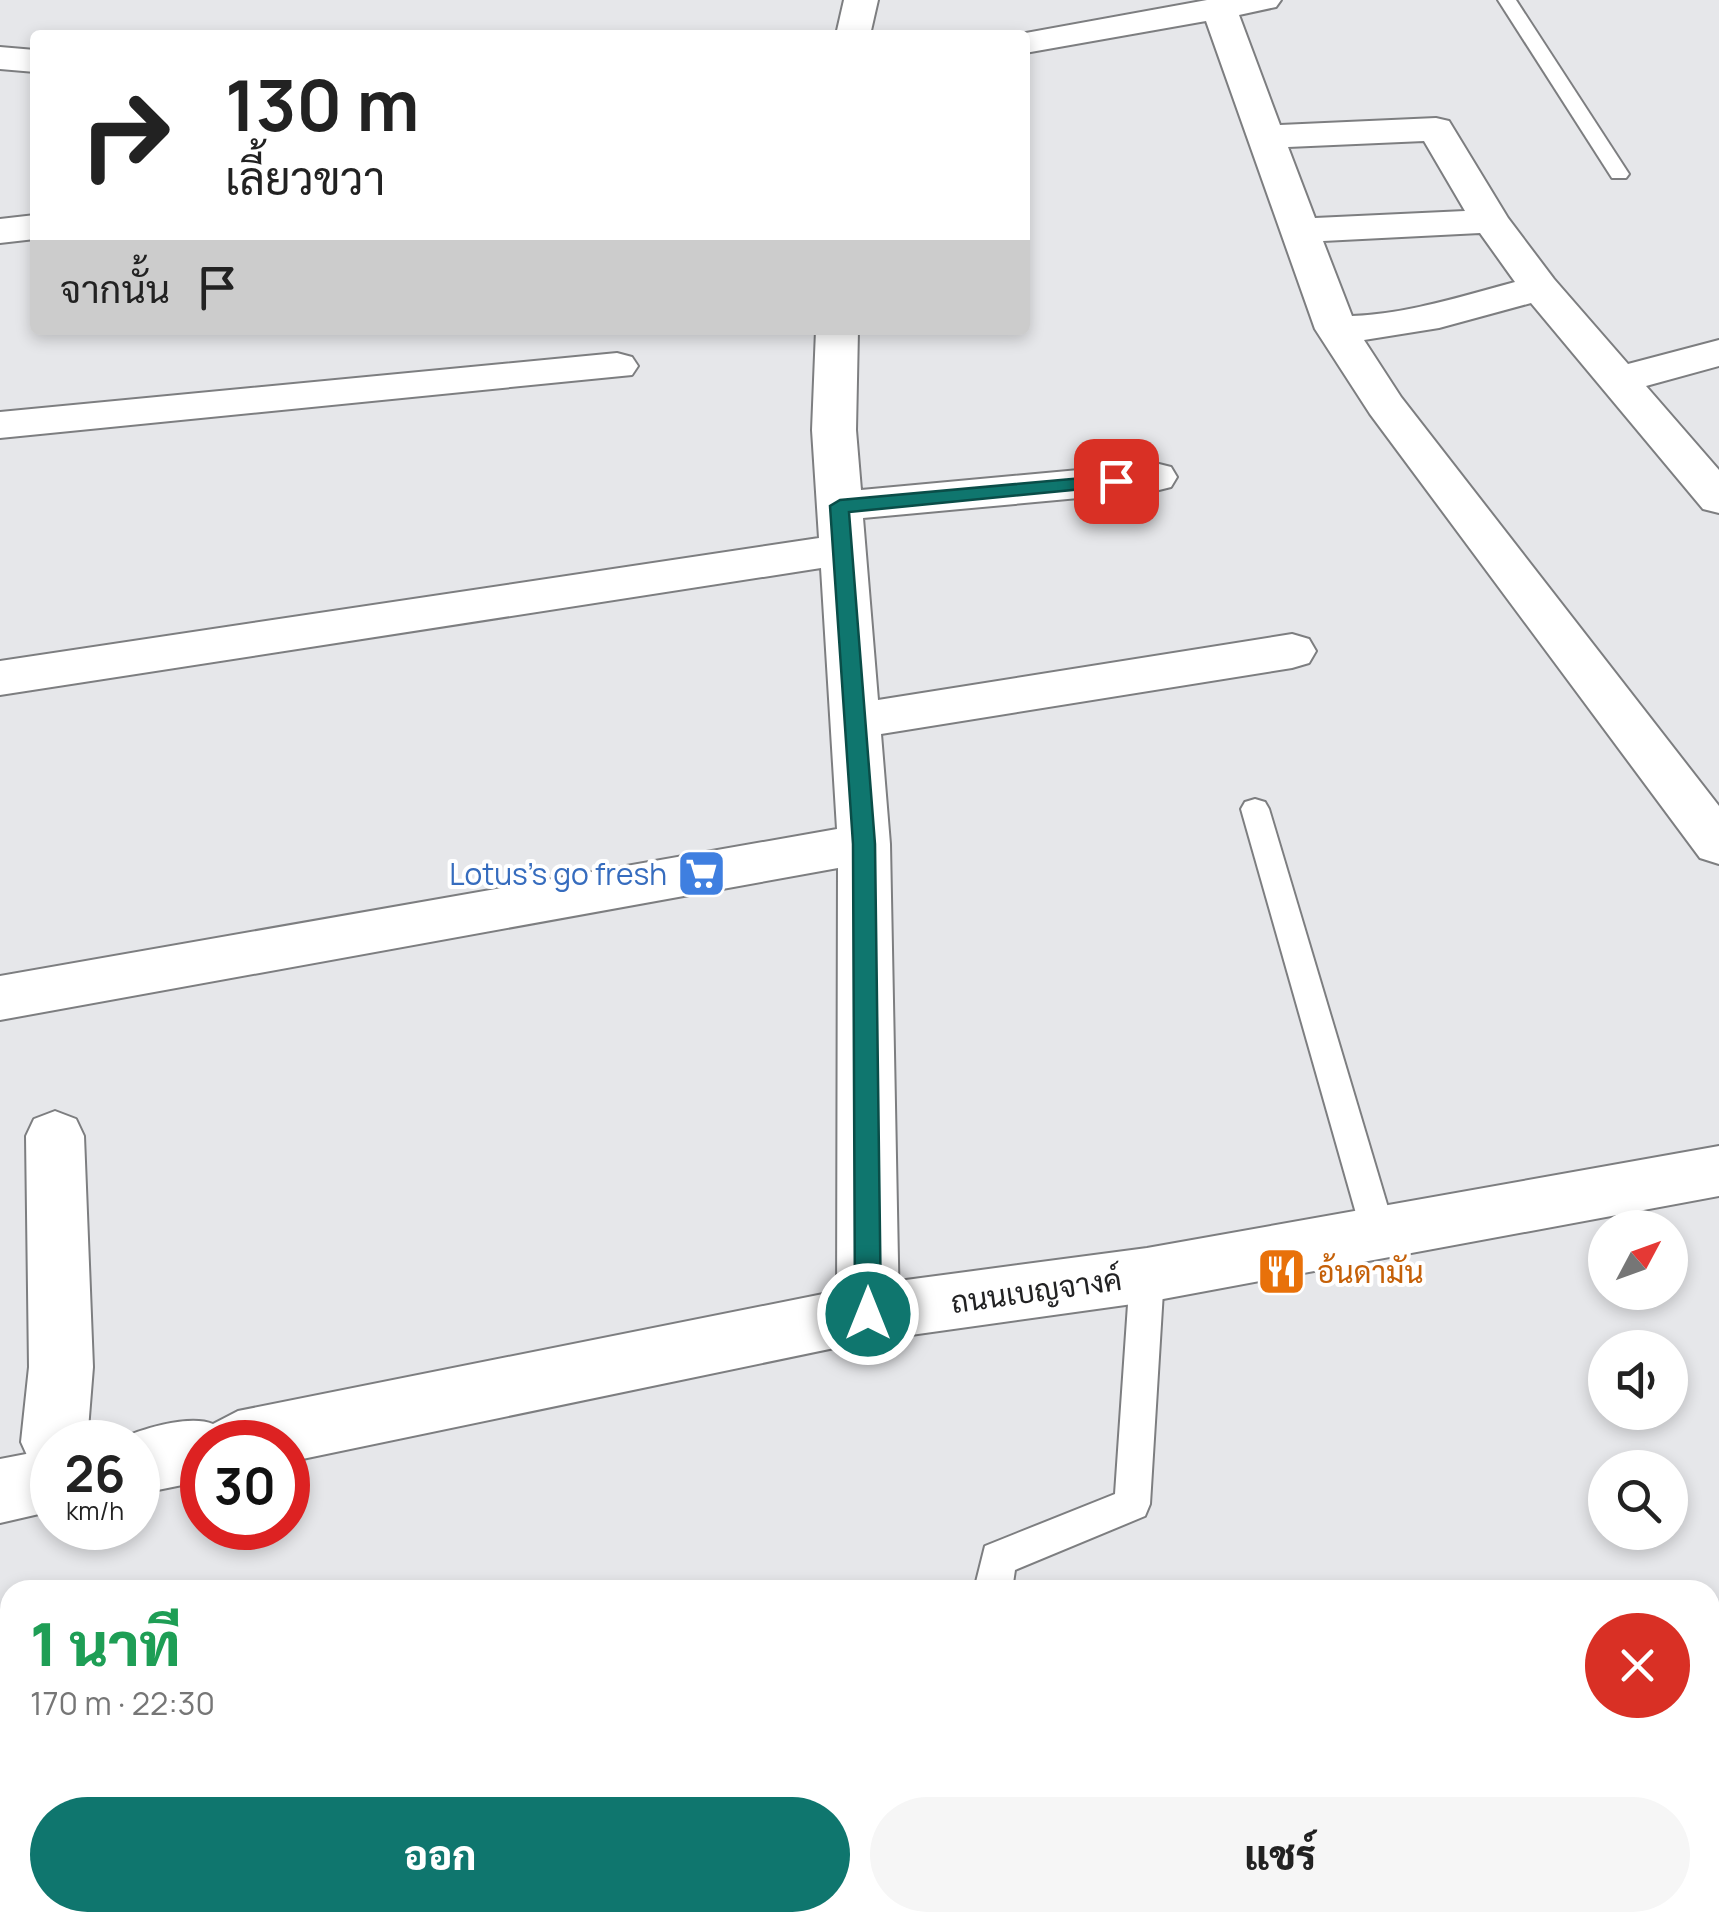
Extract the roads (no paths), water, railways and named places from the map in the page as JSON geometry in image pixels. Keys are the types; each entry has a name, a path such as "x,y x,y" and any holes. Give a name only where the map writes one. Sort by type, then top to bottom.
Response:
{"street":[{"path":"854,30 861,0"},
{"path":"1030,41 1264,0"},
{"path":"1219,8 1336,329 1385,405 1719,844"},
{"path":"0,58 30,60"},
{"path":"1266,137 1436,129 1490,221 1540,288 1719,499"},
{"path":"1300,230 1490,221"},
{"path":"0,231 30,228"},
{"path":"1336,329 1368,330 1540,288"},
{"path":"837,335 834,430 864,844 868,1314"},
{"path":"1618,380 1719,354"},
{"path":"0,426 616,366"},
{"path":"0,678 841,528 1156,477"},
{"path":"855,721 1292,651"},
{"path":"0,998 864,844"},
{"path":"51,1420 60,1367 55,1136"},
{"name":"ถนนเบญจางค์","path":"310,1427 868,1314 1147,1276 1719,1170"}],"lane":[{"path":"1507,0 1619,174"},
{"path":"1255,810 1378,1231"},
{"path":"995,1580 998,1559 1132,1504 1147,1276"}],"place":[{"name":"Lotus's go fresh","path":"702,873"},
{"name":"อ้นดามัน","path":"1282,1271"}]}
